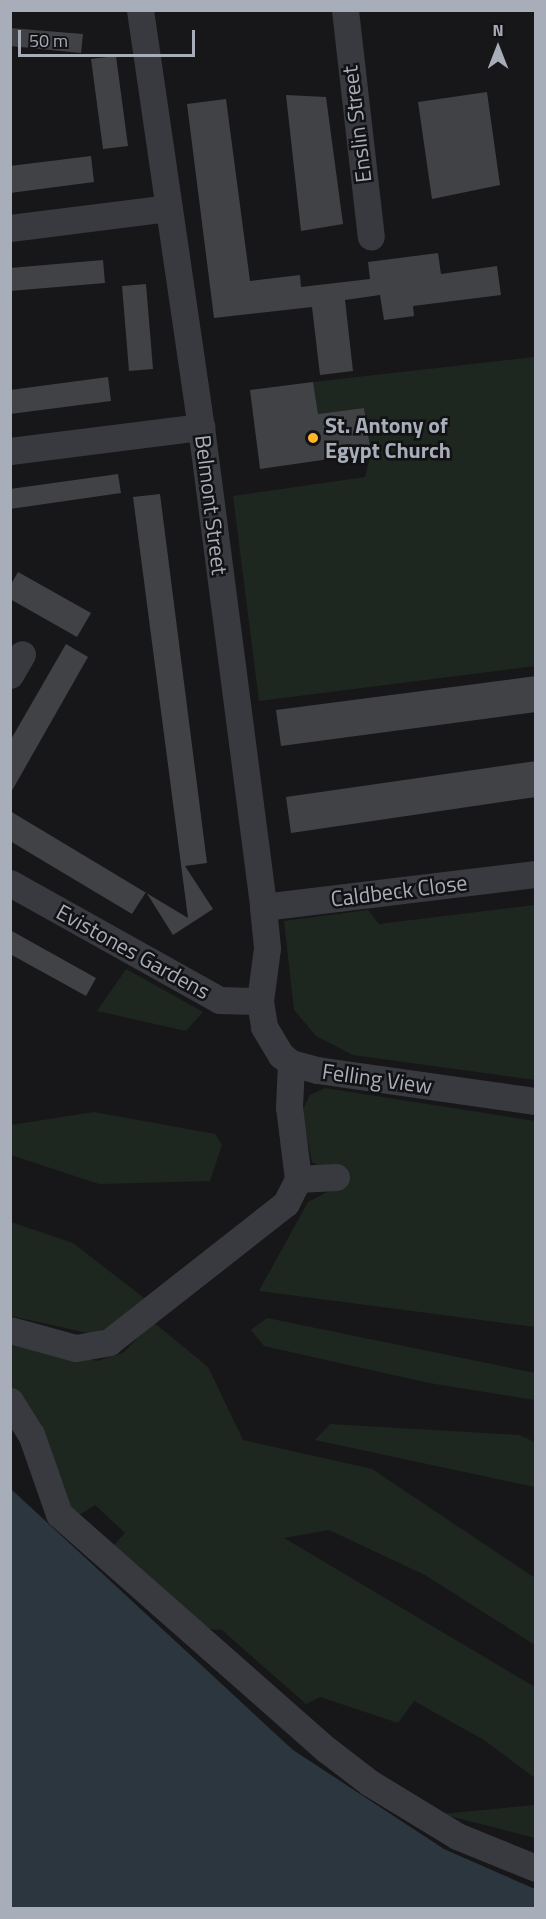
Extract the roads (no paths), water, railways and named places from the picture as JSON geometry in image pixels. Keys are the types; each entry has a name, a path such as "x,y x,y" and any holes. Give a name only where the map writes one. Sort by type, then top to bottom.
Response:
{"street":[{"name":"Belmont Street","path":"140,10 201,427 263,907 267,948 260,1001"},
{"name":"Enslin Street","path":"345,10 371,237"},
{"path":"10,228 168,208"},
{"path":"10,451 201,427"},
{"name":"Caldbeck Close","path":"263,907 536,873"},
{"name":"Evistones Gardens","path":"10,883 219,1000 260,1001"},
{"name":"Felling View","path":"260,1001 264,1027 272,1042 291,1063 317,1070 536,1101"},
{"path":"10,1330 76,1348 109,1342 263,1224 286,1203 298,1179 289,1107 291,1063"},
{"path":"298,1179 336,1177"},
{"path":"10,1401 31,1434 59,1514 327,1750 370,1783 457,1836 536,1868"}],"place":[{"name":"St. Antony of Egypt Church","path":"313,438"}]}
